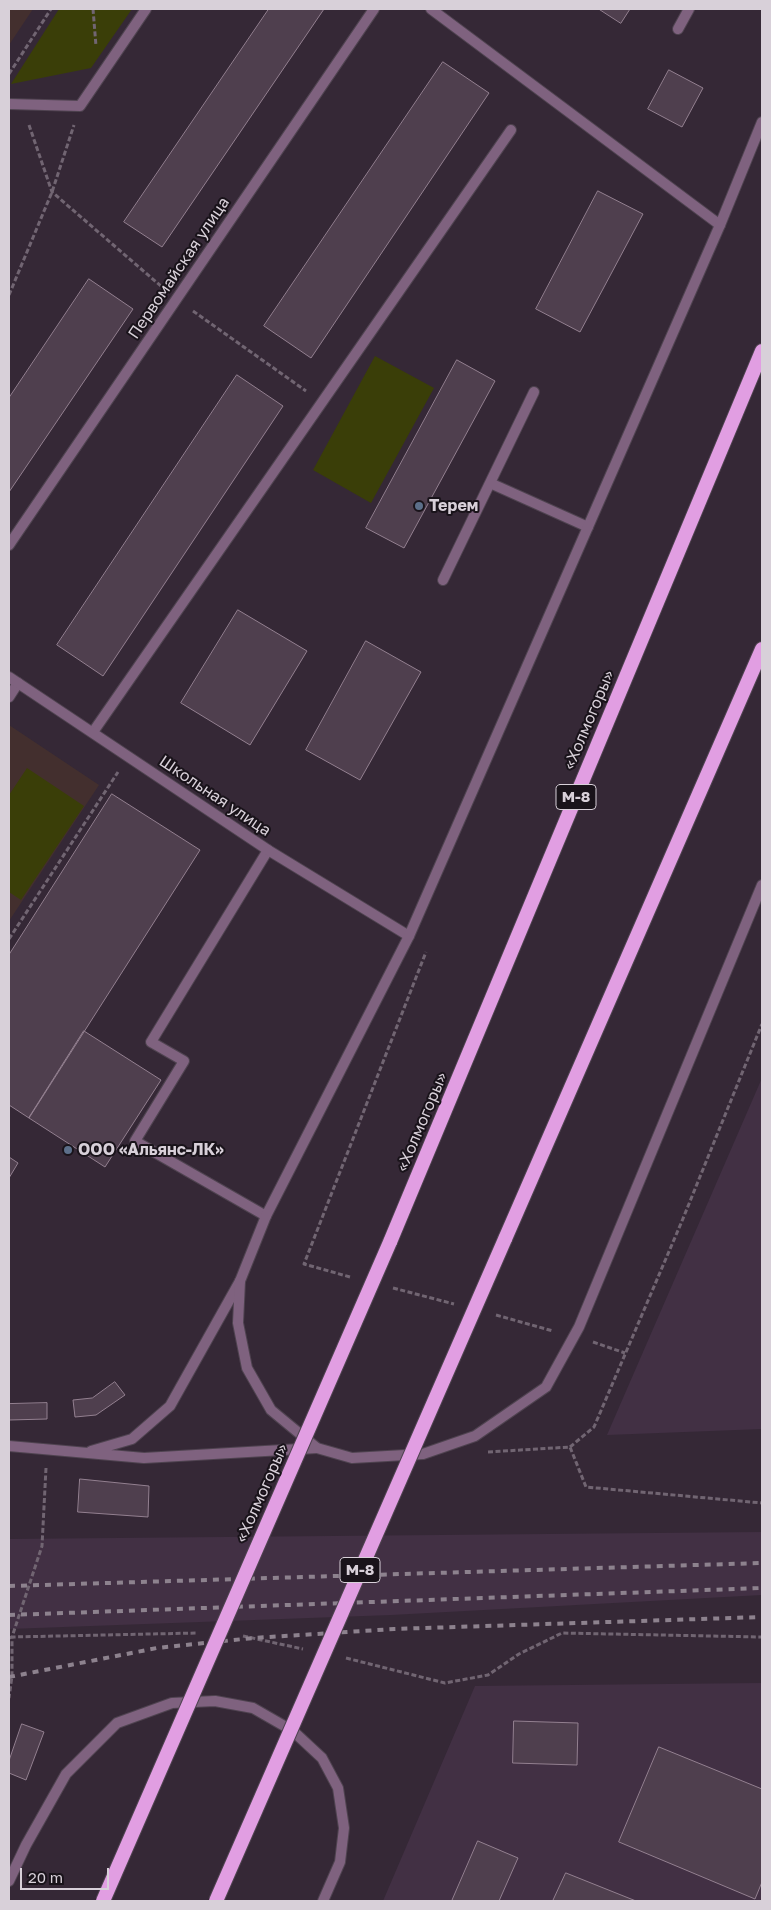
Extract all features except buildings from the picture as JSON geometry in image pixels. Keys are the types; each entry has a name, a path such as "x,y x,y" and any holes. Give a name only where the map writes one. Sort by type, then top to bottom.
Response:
{"highway":[{"name":"«Холмогоры»","path":"103,1901 390,1242 762,351"},
{"name":"М-8","path":"216,1901 762,649"}],"street":[{"path":"9,104 80,106 146,9"},
{"name":"Первомайская улица","path":"9,545 374,9"},
{"path":"431,9 720,225"},
{"path":"678,29 689,9"},
{"path":"86,1452 132,1439 170,1406 240,1281 266,1216 409,936 720,225 762,122"},
{"path":"92,732 512,130"},
{"path":"443,580 534,392"},
{"path":"490,483 588,527"},
{"name":"Школьная улица","path":"9,676 268,850 409,936"},
{"path":"9,697 18,683"},
{"path":"266,1216 136,1141 184,1061 151,1042 268,850"},
{"path":"9,1446 144,1458 317,1448 352,1458 423,1454 475,1436 546,1387 579,1327 762,885"},
{"path":"240,1281 238,1323 247,1368 271,1410 317,1448"},
{"path":"9,1881 26,1845 66,1774 118,1723 172,1703 215,1701 253,1708 293,1731 322,1758 338,1788 344,1828 340,1862 323,1901"}],"path":[{"path":"9,74 51,9"},
{"path":"93,9 96,52"},
{"path":"22,105 52,192 176,299 321,403"},
{"path":"9,295 52,192 80,106"},
{"path":"9,939 129,757"},
{"path":"570,1447 594,1427 682,1222 762,1024"},
{"path":"9,1698 12,1676 11,1638 42,1546 47,1450"},
{"path":"11,1638 204,1633"},
{"path":"340,1657 445,1683 488,1676 519,1654 562,1633 762,1637"},
{"path":"238,1635 311,1651"}],"shaded area":[{"path":"9,9 33,9 9,45"},
{"path":"9,725 99,785 9,921"},
{"path":"762,1078 762,1429 607,1435"},
{"path":"762,1532 762,1595 391,1615 9,1629 9,1539"},
{"path":"762,1683 762,1901 383,1901 475,1686"}],"green space":[{"path":"59,9 132,9 91,68 11,84"},
{"path":"375,356 434,388 371,503 313,470"},
{"path":"27,768 84,806 21,900 9,892 9,795"}],"railway":[{"path":"9,1586 762,1563"},
{"path":"9,1615 762,1588"},
{"path":"9,1677 157,1648 253,1638 394,1629 762,1617"}],"place":[{"name":"Терем","path":"419,506"},
{"name":"ООО «Альянс-ЛК»","path":"68,1150"}]}
